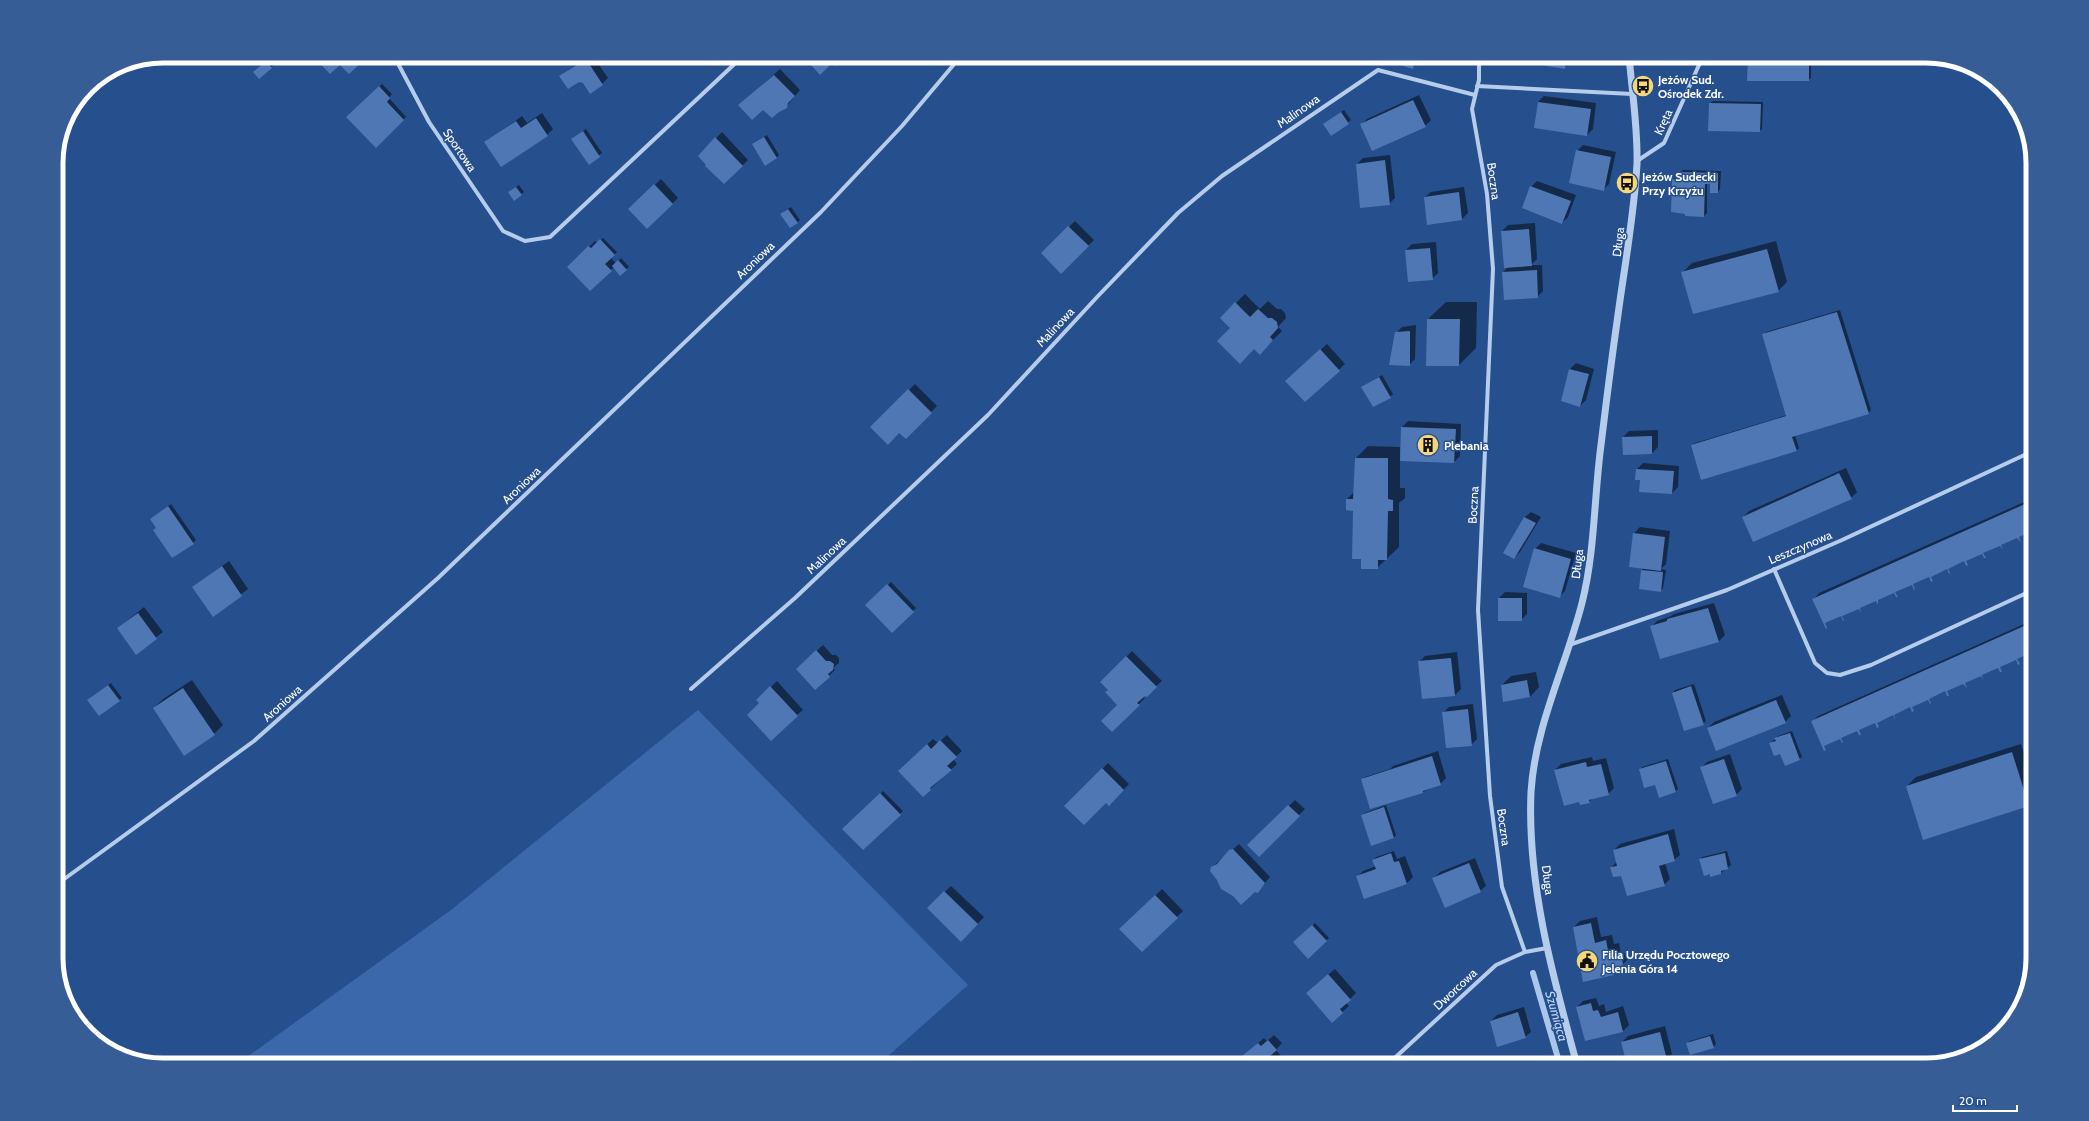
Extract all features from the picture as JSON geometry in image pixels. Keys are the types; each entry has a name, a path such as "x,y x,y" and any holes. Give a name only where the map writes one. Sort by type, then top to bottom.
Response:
{"street":[{"name":"Sportowa","path":"398,63 429,122 502,231 525,241 550,237 736,63"},
{"name":"Aroniowa","path":"63,880 254,741 438,578 821,212 902,126 955,63"},
{"name":"Boczna","path":"1479,63 1477,86 1472,109 1487,194 1493,269 1478,618 1490,796 1502,887 1525,952"},
{"name":"Długa","path":"1575,1058 1547,948 1535,877 1531,794 1533,768 1541,732 1582,604 1589,567 1596,478 1617,321 1629,245 1637,161 1630,63"},
{"name":"Kręta","path":"1637,161 1664,143 1700,63"},
{"name":"Malinowa","path":"691,689 795,598 920,481 988,415 1178,213 1222,176 1378,70 1475,95"},
{"path":"1477,86 1632,94"},
{"name":"Leszczynowa","path":"1568,645 1710,596 1842,540 2026,454"},
{"path":"1774,568 1815,663 1827,673 1840,675 1871,665 2026,593"},
{"name":"Dworcowa","path":"1395,1058 1496,965 1525,952 1547,948"}],"shaded area":[{"path":"698,710 968,985 886,1058 246,1058 451,910"}],"building":[{"path":"264,63 268,63 272,68 259,79 253,72"},
{"path":"320,63 361,63 349,74 340,65 330,74"},
{"path":"580,63 589,63 603,85 590,94 583,83 579,82 568,89 559,76"},
{"path":"809,63 832,63 820,75"},
{"path":"1393,63 1415,63 1413,69"},
{"path":"1529,63 1566,63 1565,69"},
{"path":"1748,63 1809,63 1809,81 1747,81"},
{"path":"774,75 795,96 788,103 787,108 772,118 763,110 752,120 738,105"},
{"path":"379,86 390,98 387,102 404,120 376,148 346,117"},
{"path":"1413,100 1426,127 1372,151 1360,124"},
{"path":"1538,102 1591,109 1587,136 1534,128"},
{"path":"1709,103 1761,104 1760,132 1708,131"},
{"path":"1341,112 1349,124 1331,136 1323,124"},
{"path":"536,118 548,136 501,167 484,142 516,121 521,128"},
{"path":"583,131 600,157 589,165 571,139"},
{"path":"715,137 743,166 724,184 705,166 706,165 698,156"},
{"path":"764,137 777,158 765,166 752,144"},
{"path":"1576,150 1611,157 1604,191 1569,183"},
{"path":"1385,160 1390,205 1360,208 1356,164"},
{"path":"1679,172 1718,173 1718,193 1710,193 1710,184 1705,184 1704,217 1685,216 1685,214 1671,212 1672,179 1679,180"},
{"path":"654,184 673,204 647,229 628,209"},
{"path":"1530,186 1571,201 1562,224 1522,208"},
{"path":"516,187 522,195 514,201 508,192"},
{"path":"1459,192 1462,220 1427,225 1424,197"},
{"path":"788,209 798,223 790,228 780,214"},
{"path":"1068,226 1089,246 1061,274 1041,253"},
{"path":"1529,229 1532,266 1504,268 1501,231"},
{"path":"600,239 615,255 605,264 612,271 590,291 567,267 588,246 591,248"},
{"path":"1430,248 1433,280 1408,282 1405,250"},
{"path":"1767,249 1779,292 1693,314 1681,272"},
{"path":"618,260 627,270 620,276 612,266"},
{"path":"1537,270 1538,298 1504,300 1502,272"},
{"path":"1235,302 1250,317 1258,309 1268,318 1272,318 1277,322 1278,328 1270,337 1273,340 1260,355 1254,349 1240,364 1217,341 1230,328 1220,318"},
{"path":"1837,312 1869,414 1792,437 1797,451 1701,480 1691,445 1786,416 1762,334"},
{"path":"1427,319 1460,319 1459,366 1426,366"},
{"path":"1410,331 1410,366 1389,365 1395,332"},
{"path":"1320,349 1340,371 1305,402 1285,381"},
{"path":"1569,369 1589,374 1580,407 1561,401"},
{"path":"1379,377 1391,398 1373,407 1361,387"},
{"path":"908,389 932,413 906,439 899,433 888,445 870,427"},
{"name":"Plebania","path":"1401,427 1456,429 1454,463 1400,461"},
{"path":"1652,436 1652,454 1623,455 1622,437"},
{"path":"1355,458 1388,458 1388,499 1393,500 1393,511 1388,511 1387,560 1378,560 1378,569 1361,569 1361,559 1352,559 1353,511 1346,510 1346,499 1353,499"},
{"path":"1636,469 1674,471 1672,494 1639,492 1640,480 1635,480"},
{"path":"1839,473 1852,499 1753,542 1742,517"},
{"path":"2025,504 2026,506 2026,534 2019,537 2021,542 2017,538 2001,545 2003,550 2000,546 1983,553 1986,558 1984,558 1982,554 1966,561 1968,565 1966,566 1964,561 1948,569 1949,574 1947,569 1931,577 1933,581 1931,582 1929,577 1913,584 1914,590 1912,585 1895,592 1898,597 1896,597 1894,593 1878,600 1878,605 1876,601 1860,608 1861,613 1859,609 1842,616 1844,621 1841,616 1825,623 1826,629 1812,599"},
{"path":"168,506 194,544 172,558 153,530 156,528 150,519"},
{"path":"1524,517 1536,523 1514,559 1503,553"},
{"path":"1633,533 1665,537 1661,571 1629,567"},
{"path":"1534,548 1571,559 1560,598 1523,587"},
{"path":"222,566 242,596 213,617 192,587"},
{"path":"1641,570 1663,572 1661,592 1639,589"},
{"path":"887,584 914,612 892,633 865,605"},
{"path":"1498,598 1522,598 1522,621 1498,621"},
{"path":"1708,608 1719,642 1660,659 1650,626 1667,621 1667,619"},
{"path":"138,613 157,639 136,655 117,628"},
{"path":"2026,625 2026,655 2017,659 2020,664 2018,665 2016,660 2000,667 2002,672 2000,672 1998,668 1982,675 1983,680 1981,676 1965,683 1967,688 1963,684 1947,691 1949,696 1947,696 1945,691 1929,699 1930,704 1928,700 1912,707 1914,711 1912,712 1910,707 1894,715 1895,720 1893,715 1877,723 1879,727 1877,728 1875,723 1859,730 1861,735 1859,735 1857,731 1841,738 1842,743 1840,739 1824,746 1826,750 1824,751 1811,721"},
{"path":"816,650 826,661 830,661 834,664 833,670 828,674 830,677 815,690 796,669"},
{"path":"1126,656 1157,687 1147,697 1145,696 1137,703 1140,705 1112,732 1101,721 1117,705 1105,692 1108,690 1100,682"},
{"path":"1451,658 1455,696 1422,699 1418,661"},
{"path":"1527,680 1530,697 1503,702 1501,685"},
{"path":"108,685 120,701 99,716 87,700"},
{"path":"770,686 798,716 771,741 747,715 759,703 756,700"},
{"path":"1691,686 1704,725 1684,731 1672,693"},
{"path":"183,688 215,735 184,756 153,708"},
{"path":"1776,700 1786,723 1716,751 1707,728"},
{"path":"1468,709 1472,746 1446,748 1442,712"},
{"path":"1790,733 1800,760 1785,766 1780,754 1774,756 1769,743 1776,741 1774,738"},
{"path":"940,740 957,757 947,766 952,770 930,788 931,790 923,797 898,771 927,744 931,749"},
{"path":"2012,752 2026,796 2026,807 1923,840 1906,786"},
{"path":"1432,756 1441,785 1423,791 1423,793 1370,809 1361,779"},
{"path":"1724,759 1737,796 1713,804 1700,767"},
{"path":"1666,761 1676,792 1659,798 1655,785 1644,788 1639,769"},
{"path":"1586,762 1587,767 1601,764 1609,795 1589,800 1590,803 1580,805 1579,802 1564,806 1554,770"},
{"path":"1102,768 1124,790 1109,806 1106,803 1084,825 1064,806"},
{"path":"880,793 901,815 863,850 842,829"},
{"path":"1288,805 1300,816 1259,857 1247,845"},
{"path":"1384,807 1394,838 1371,846 1361,815"},
{"path":"1668,834 1675,861 1659,866 1665,886 1627,896 1621,876 1613,877 1610,867 1617,866 1613,850"},
{"path":"1233,849 1265,883 1258,893 1255,892 1241,905 1233,896 1221,889 1217,880 1210,871 1211,867 1217,864 1229,850"},
{"path":"1391,853 1394,862 1399,861 1407,884 1364,899 1356,876 1376,869 1372,860"},
{"path":"1725,853 1728,869 1721,871 1721,874 1710,877 1710,874 1704,876 1699,859"},
{"path":"1469,863 1481,892 1445,908 1432,878"},
{"path":"944,891 978,924 961,942 927,908"},
{"path":"1155,895 1178,918 1142,952 1119,929"},
{"path":"1591,923 1595,943 1606,940 1608,950 1614,949 1616,959 1622,958 1623,965 1612,968 1614,975 1583,982 1573,927"},
{"path":"1312,925 1327,941 1308,959 1293,942"},
{"path":"1328,974 1351,1000 1340,1009 1343,1013 1332,1023 1306,993"},
{"path":"1591,1003 1593,1011 1598,1010 1601,1017 1618,1012 1623,1032 1585,1041 1576,1007"},
{"path":"1518,1012 1526,1038 1497,1047 1490,1021"},
{"path":"1660,1032 1666,1058 1625,1058 1621,1042"},
{"path":"1710,1036 1714,1048 1690,1055 1686,1043"},
{"path":"1268,1040 1277,1050 1270,1056 1272,1058 1244,1058 1242,1056 1258,1043 1261,1046"}],"waterway":[{"name":"Szumiąca","path":"1533,973 1558,1058"}],"place":[{"name":"Jeżów Sud. Ośrodek Zdr.","path":"1643,86"},
{"name":"Jeżów Sudecki Przy Krzyżu","path":"1627,183"},
{"name":"Plebania","path":"1428,445"},
{"name":"Filia Urzędu Pocztowego Jelenia Góra 14","path":"1587,961"}]}
